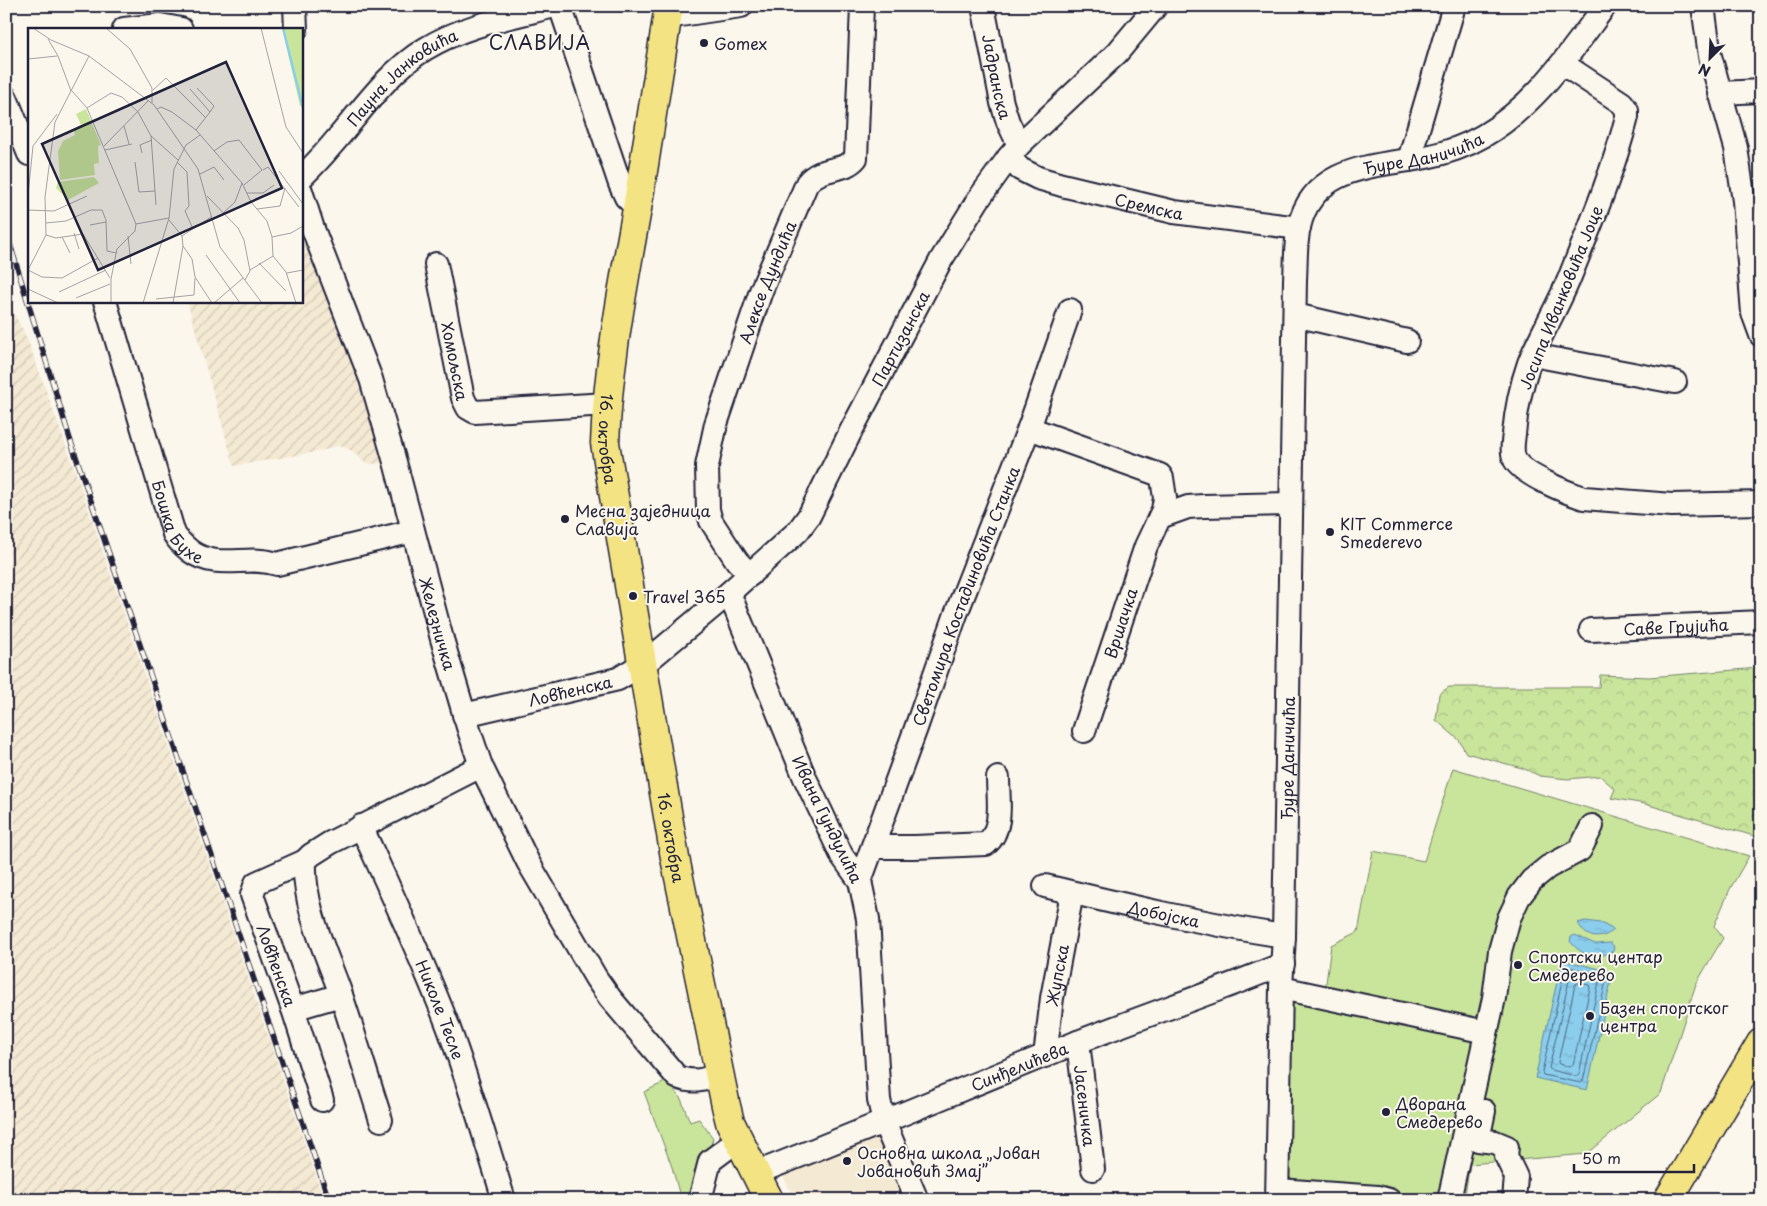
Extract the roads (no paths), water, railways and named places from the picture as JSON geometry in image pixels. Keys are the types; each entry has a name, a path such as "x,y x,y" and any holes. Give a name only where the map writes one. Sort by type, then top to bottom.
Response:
{"main road":[{"name":"16. октобра","path":"668,12 637,208 619,306 607,404 607,452 675,858 707,1016 730,1122 769,1200"},
{"path":"1668,1200 1761,1042"}],"street":[{"path":"295,6 296,28"},
{"name":"Пауна Јанковића","path":"302,177 380,87 405,63 425,49 469,28 555,6"},
{"path":"560,6 620,184 626,197 637,208"},
{"path":"668,12 741,6"},
{"name":"Алексе Дундића","path":"750,575 737,561 711,521 708,510 707,466 716,424 761,291 807,184 813,176 852,164 856,158 862,6"},
{"name":"Јадранска","path":"983,6 1002,103 1014,151"},
{"name":"Партизанска","path":"643,665 729,594 798,531 809,516 851,431 941,260 978,200 1014,151 1117,53 1156,6"},
{"path":"1409,160 1454,6"},
{"name":"Ђуре Даничића","path":"1278,1195 1294,316 1299,228 1310,201 1334,177 1355,170 1445,152 1466,145 1484,135 1526,104 1563,64 1605,6"},
{"path":"1703,6 1710,56 1731,125 1741,176 1753,313 1761,335"},
{"path":"128,28 160,25 176,28"},
{"name":"Јосипа Иванковића Јоце","path":"1563,64 1622,103 1627,110 1627,117 1608,177 1571,274 1533,355 1519,399 1513,451 1515,460 1521,467 1554,486 1584,498 1672,505 1761,503"},
{"path":"1720,93 1761,91"},
{"path":"6,98 28,152"},
{"name":"Сремска","path":"1014,151 1020,168 1038,178 1081,190 1174,212 1299,228"},
{"name":"Железничка","path":"302,194 313,229 371,379 464,715 481,766 528,862 596,978 610,998 678,1076 686,1080 700,1081 708,1080 720,1073"},
{"name":"Хомољска","path":"436,264 463,398 468,408 475,412 607,404"},
{"name":"Бошка Бухе","path":"105,302 174,534 182,544 200,558 223,562 266,560 277,564 413,531"},
{"name":"Светомира Костадиновића Станка","path":"860,881 956,614 1029,428 1070,310"},
{"path":"1294,316 1407,341"},
{"path":"1533,355 1675,382"},
{"name":"Вршачка","path":"1029,428 1160,475 1162,478 1165,498 1160,517 1146,546 1084,730"},
{"path":"1160,517 1188,507 1290,504"},
{"name":"Ивана Гундулића","path":"729,594 805,778 842,856 860,881 868,919 879,1100 884,1122 917,1200"},
{"name":"Саве Грујића","path":"1592,630 1761,622"},
{"name":"Ловћенска","path":"464,715 531,698 601,684 618,679 643,665"},
{"name":"Ловћенска","path":"322,1100 293,1009 254,903 253,889 256,883 305,861 311,854 361,826 481,766"},
{"path":"873,847 986,844 994,836 997,826 998,778"},
{"name":"Николе Тесле","path":"361,826 404,921 448,1026 467,1078 504,1200"},
{"path":"1449,1200 1494,998 1509,918 1519,898 1532,880 1548,867 1580,850 1592,826"},
{"path":"305,861 306,884 311,912 341,995 381,1120"},
{"name":"Добојска","path":"1044,886 1236,929 1284,936"},
{"name":"Жупска","path":"1045,1056 1052,998 1072,893"},
{"name":"Синђелићева","path":"756,1173 1078,1042 1177,1004 1225,988 1283,964"},
{"path":"1281,988 1486,1032"},
{"path":"293,1009 341,995"},
{"name":"Јасеничка","path":"1078,1042 1093,1169"},
{"path":"1479,1067 1484,1110 1478,1140 1495,1142 1507,1148 1506,1156 1516,1177 1514,1200"},
{"path":"700,1200 710,1161 738,1140"},
{"path":"1278,1195 1378,1197 1389,1200"}],"water":[{"path":"1585,921 1601,923 1614,930 1604,936 1594,937 1585,932 1578,923"},
{"path":"1575,935 1595,944 1611,943 1614,947 1613,951 1595,956 1584,953 1570,941 1571,937"},
{"path":"1562,960 1613,972 1587,1090 1535,1078"}],"railway":[{"path":"6,231 70,439 329,1200"}],"place":[{"name":"Gomex","path":"704,43"},
{"name":"Месна заједница Славија","path":"565,519"},
{"name":"KIT Commerce Smederevo","path":"1330,532"},
{"name":"Travel 365","path":"633,596"},
{"name":"Спортски центар Смедерево","path":"1518,965"},
{"name":"Базен спортског центра","path":"1590,1016"},
{"name":"Дворана Смедерево","path":"1386,1112"},
{"name":"Основна школа „Јован Јовановић Змај”","path":"847,1161"}],"district":[{"name":"СЛАВИЈА","path":"540,42"}]}
